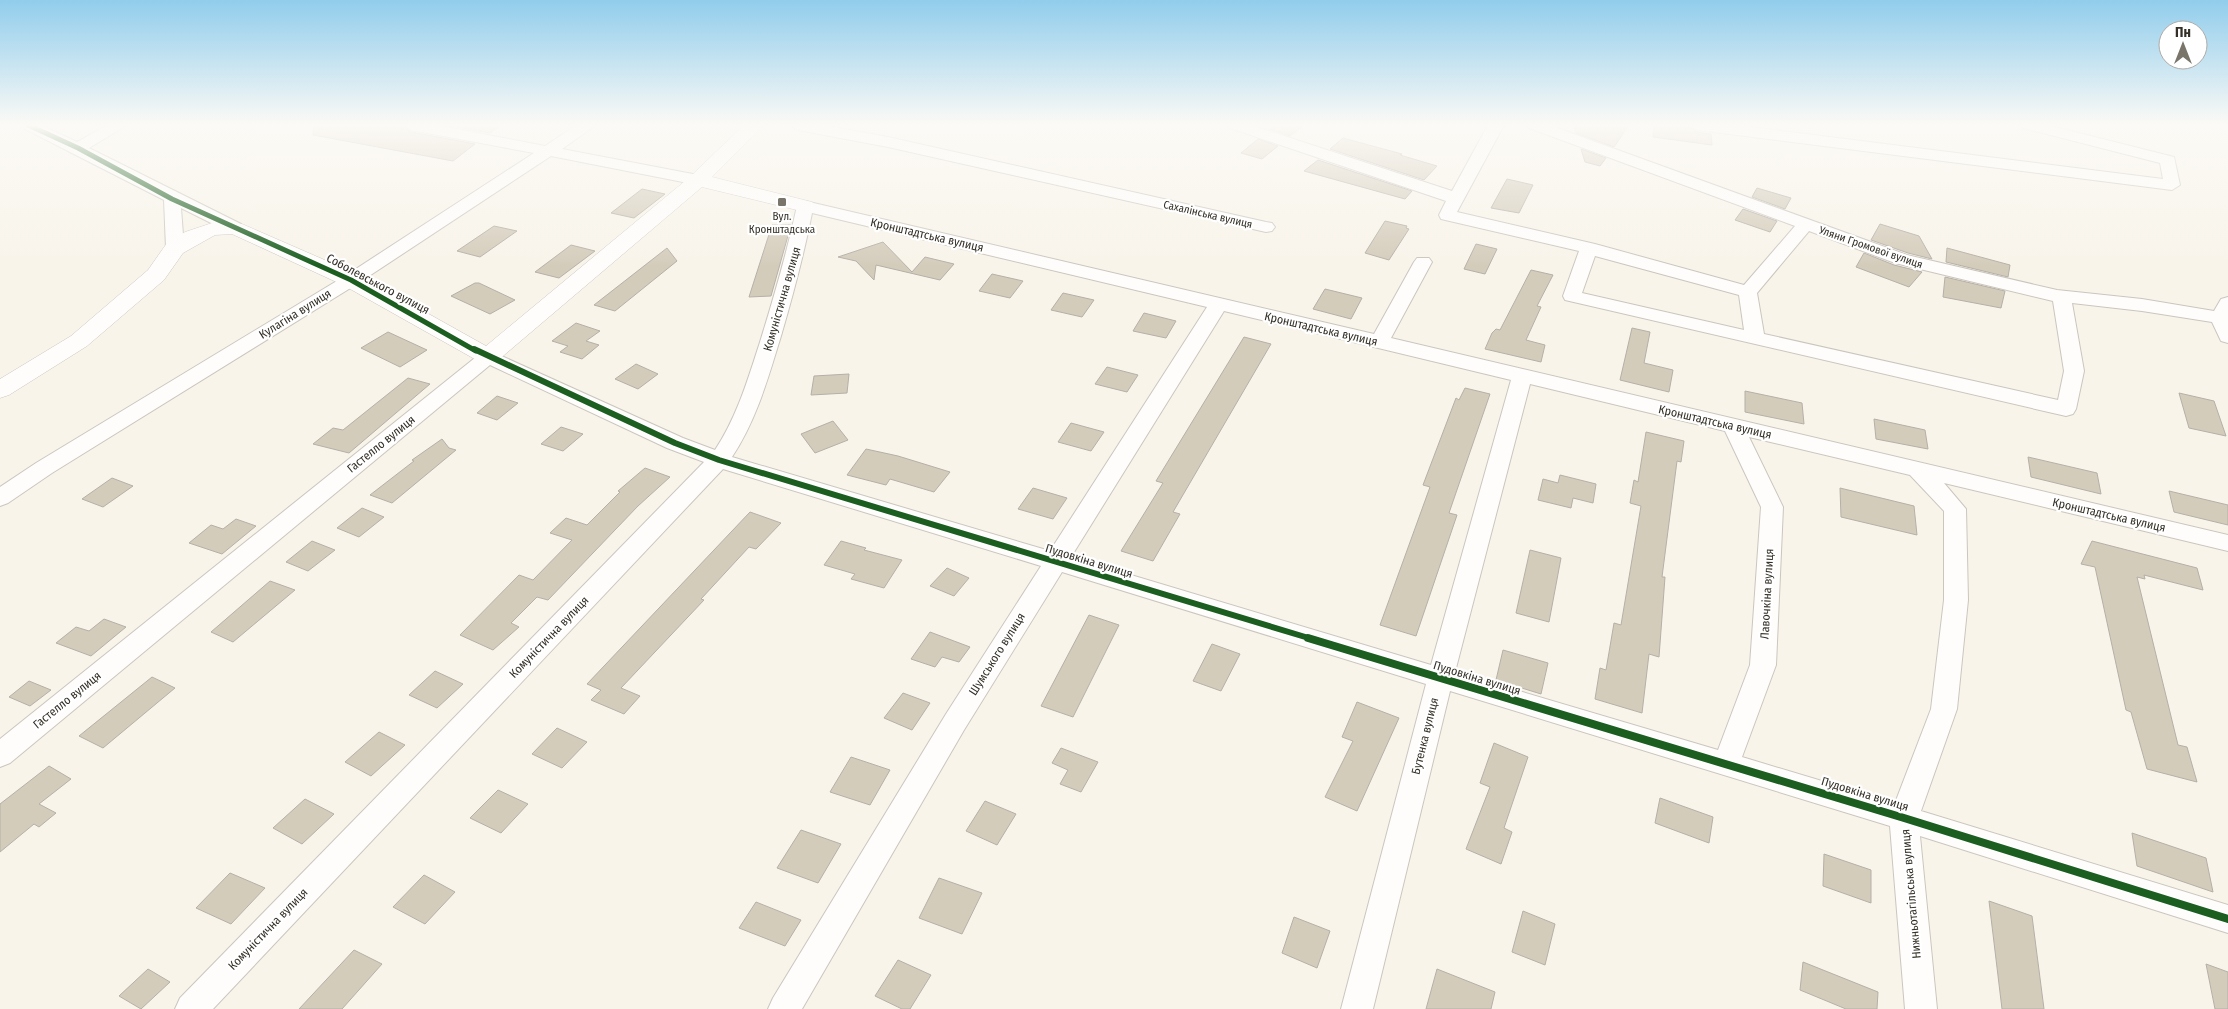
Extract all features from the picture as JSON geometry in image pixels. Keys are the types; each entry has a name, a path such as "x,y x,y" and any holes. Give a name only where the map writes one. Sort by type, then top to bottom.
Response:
{"street":[{"name":"Соболевського вулиця","path":"122,172 172,199 351,280 488,357 719,460"},
{"name":"Кулагіна вулиця","path":"0,498 44,468 351,280 516,172"},
{"name":"Кронштадтська вулиця","path":"655,172 698,180 2228,543"},
{"name":"Гастелло вулиця","path":"0,755 488,357 706,172"},
{"name":"Сахалінська вулиця","path":"1020,172 1266,228"},
{"path":"1377,172 1455,198"},
{"path":"1470,172 1447,215 1589,248 1748,292"},
{"name":"Уляни Громової вулиця","path":"1663,172 1901,259 2062,297 2142,305 2224,310"},
{"path":"2070,172 2172,185 2170,172"},
{"path":"172,199 175,248"},
{"name":"Комуністична вулиця","path":"191,1009 719,460 735,437 748,410 797,248 805,206"},
{"path":"1748,292 1806,224"},
{"path":"0,390 93,330 156,275 175,248 193,237 212,229 235,228"},
{"path":"1589,248 1572,296 2066,409 2074,371 2062,297"},
{"path":"1379,343 1424,262"},
{"path":"1748,292 1756,338"},
{"name":"Шумського вулиця","path":"784,1009 954,722 1053,562 1218,304"},
{"path":"2224,310 2228,337"},
{"name":"Бутенка вулиця","path":"1357,1009 1440,679 1522,376"},
{"name":"Лавочкіна вулиця","path":"1726,764 1763,665 1772,507 1733,426"},
{"name":"Пудовкіна вулиця","path":"719,460 1904,818 2228,920"},
{"name":"Нижньотагільська вулиця","path":"1918,470 1955,509 1956,600 1944,709 1904,818 1920,1009"}],"building":[{"path":"1308,172 1355,172 1412,191 1405,199"},
{"path":"1400,172 1431,172 1424,180"},
{"path":"1507,179 1533,185 1519,213 1491,208"},
{"path":"1757,188 1791,198 1785,209 1752,197"},
{"path":"642,189 665,194 634,218 611,213"},
{"path":"1743,209 1777,221 1770,232 1735,220"},
{"path":"1385,221 1407,226 1406,228 1409,229 1389,260 1365,253"},
{"path":"1880,224 1919,236 1932,259 1871,240"},
{"path":"772,225 791,225 771,296 749,297"},
{"path":"494,226 517,231 480,257 457,251"},
{"path":"883,242 912,272 925,257 954,264 940,280 876,265 874,280 856,261 838,257"},
{"path":"1476,244 1497,249 1485,274 1464,269"},
{"path":"571,245 595,251 559,278 535,272"},
{"path":"667,248 677,261 615,311 594,305"},
{"path":"1947,248 2010,265 2008,277 1946,262"},
{"path":"1864,253 1894,265 1922,272 1909,287 1856,267"},
{"path":"1531,270 1553,275 1537,306 1541,307 1526,340 1545,345 1541,362 1485,349 1492,333 1496,329 1500,330"},
{"path":"992,274 1023,281 1010,298 979,291"},
{"path":"1945,277 2005,291 2001,308 1943,297"},
{"path":"475,283 479,283 515,300 490,314 451,296"},
{"path":"1325,289 1362,298 1351,319 1313,309"},
{"path":"1063,293 1094,300 1082,317 1051,310"},
{"path":"1144,313 1176,321 1166,338 1133,331"},
{"path":"576,323 600,331 586,341 599,345 582,359 560,352 568,346 552,341"},
{"path":"1632,328 1650,332 1644,363 1673,370 1669,392 1620,380"},
{"path":"388,332 427,350 400,367 361,348"},
{"path":"1244,337 1271,344 1173,512 1180,514 1153,561 1121,551 1163,483 1156,481"},
{"path":"636,364 658,374 638,389 615,379"},
{"path":"1107,367 1138,375 1127,392 1095,384"},
{"path":"849,374 847,393 811,395 814,376"},
{"path":"408,378 430,384 349,453 313,444 333,428 343,430"},
{"path":"1465,388 1490,394 1449,513 1457,515 1416,636 1380,625 1430,487 1423,485 1456,398 1459,400"},
{"path":"1745,391 1802,403 1804,424 1745,412"},
{"path":"2179,393 2214,401 2226,436 2189,428"},
{"path":"497,396 518,403 497,420 477,413"},
{"path":"1874,419 1925,430 1928,449 1876,439"},
{"path":"833,421 848,440 815,453 801,434"},
{"path":"1071,423 1104,432 1091,451 1058,442"},
{"path":"561,427 583,434 563,451 541,444"},
{"path":"1646,432 1684,441 1681,462 1677,461 1662,577 1665,577 1659,657 1649,654 1642,713 1595,699 1600,668 1606,670 1614,623 1621,625 1641,506 1630,503 1634,480 1638,482"},
{"path":"442,439 449,448 456,450 392,503 370,495 414,461 412,460"},
{"path":"866,449 898,456 950,472 934,492 890,479 886,485 847,475"},
{"path":"2028,457 2097,473 2101,494 2031,477"},
{"path":"645,468 670,477 638,506 548,600 537,597 511,623 519,627 493,650 460,635 519,575 533,580 572,540 550,533 566,518 587,525 620,492 618,491"},
{"path":"1560,475 1596,484 1593,503 1573,498 1571,508 1538,500 1543,479 1558,483"},
{"path":"112,478 133,486 103,507 82,499"},
{"path":"1033,488 1067,498 1053,519 1018,509"},
{"path":"1840,488 1914,506 1917,535 1841,517"},
{"path":"2169,491 2228,505 2228,525 2174,512"},
{"path":"362,508 384,517 359,537 337,528"},
{"path":"750,512 781,523 756,549 749,547 701,599 704,600 621,688 640,696 624,714 591,700 601,690 587,684"},
{"path":"236,519 256,526 222,554 189,543 211,525 223,529"},
{"path":"312,541 335,550 308,571 286,562"},
{"path":"841,541 866,548 864,550 902,560 884,588 851,579 855,574 824,565"},
{"path":"2092,541 2197,568 2203,590 2144,575 2145,579 2137,577 2178,745 2187,747 2197,782 2147,769 2131,712 2126,710 2095,567 2081,564"},
{"path":"1530,550 1561,558 1549,622 1516,613"},
{"path":"947,568 969,578 954,596 930,586"},
{"path":"270,581 295,590 233,642 211,632"},
{"path":"1089,615 1119,625 1073,717 1041,706"},
{"path":"104,619 126,627 91,656 56,643 76,627 89,631"},
{"path":"930,632 970,647 959,662 942,657 935,667 911,659"},
{"path":"1212,644 1240,654 1221,691 1193,681"},
{"path":"1503,650 1548,663 1541,694 1496,680"},
{"path":"435,671 463,684 437,708 409,695"},
{"path":"152,677 175,688 103,748 79,736"},
{"path":"29,681 51,690 30,706 9,697"},
{"path":"903,693 930,703 912,730 884,718"},
{"path":"1357,702 1399,718 1357,811 1325,797 1353,741 1342,737"},
{"path":"557,728 587,742 562,768 532,754"},
{"path":"379,732 405,745 371,776 345,762"},
{"path":"1494,743 1528,757 1504,828 1512,832 1501,864 1466,849 1490,787 1480,783"},
{"path":"1061,748 1098,762 1081,792 1060,784 1068,770 1052,763"},
{"path":"851,757 890,770 870,805 830,792"},
{"path":"49,766 71,779 39,804 56,813 39,827 34,824 0,852 0,804"},
{"path":"498,790 528,804 501,833 470,818"},
{"path":"1660,798 1713,817 1709,843 1655,823"},
{"path":"305,799 334,814 302,844 273,828"},
{"path":"985,801 1016,814 997,845 966,831"},
{"path":"801,830 841,844 818,883 777,868"},
{"path":"2132,833 2206,858 2213,892 2137,866"},
{"path":"1824,854 1871,870 1871,903 1823,886"},
{"path":"230,873 265,888 231,924 196,908"},
{"path":"424,875 455,892 425,924 393,907"},
{"path":"939,878 982,893 962,934 919,918"},
{"path":"1989,901 2032,916 2044,1009 2002,1009"},
{"path":"756,902 801,920 785,946 739,928"},
{"path":"1523,911 1555,924 1545,965 1512,952"},
{"path":"1294,917 1330,931 1317,968 1282,953"},
{"path":"354,950 382,964 342,1009 299,1009"},
{"path":"898,960 931,975 910,1009 902,1009 875,996"},
{"path":"1803,962 1878,992 1877,1009 1846,1009 1800,990"},
{"path":"2206,964 2228,972 2228,1009 2215,1009"},
{"path":"148,969 170,982 141,1009 119,996"},
{"path":"1437,969 1495,992 1491,1009 1426,1009"}],"cycle path":[{"path":"122,172 172,199 351,280 488,357 675,443 719,460 1904,818 2228,919"}],"place":[{"name":"Вул. Кронштадська","path":"782,202"}]}
